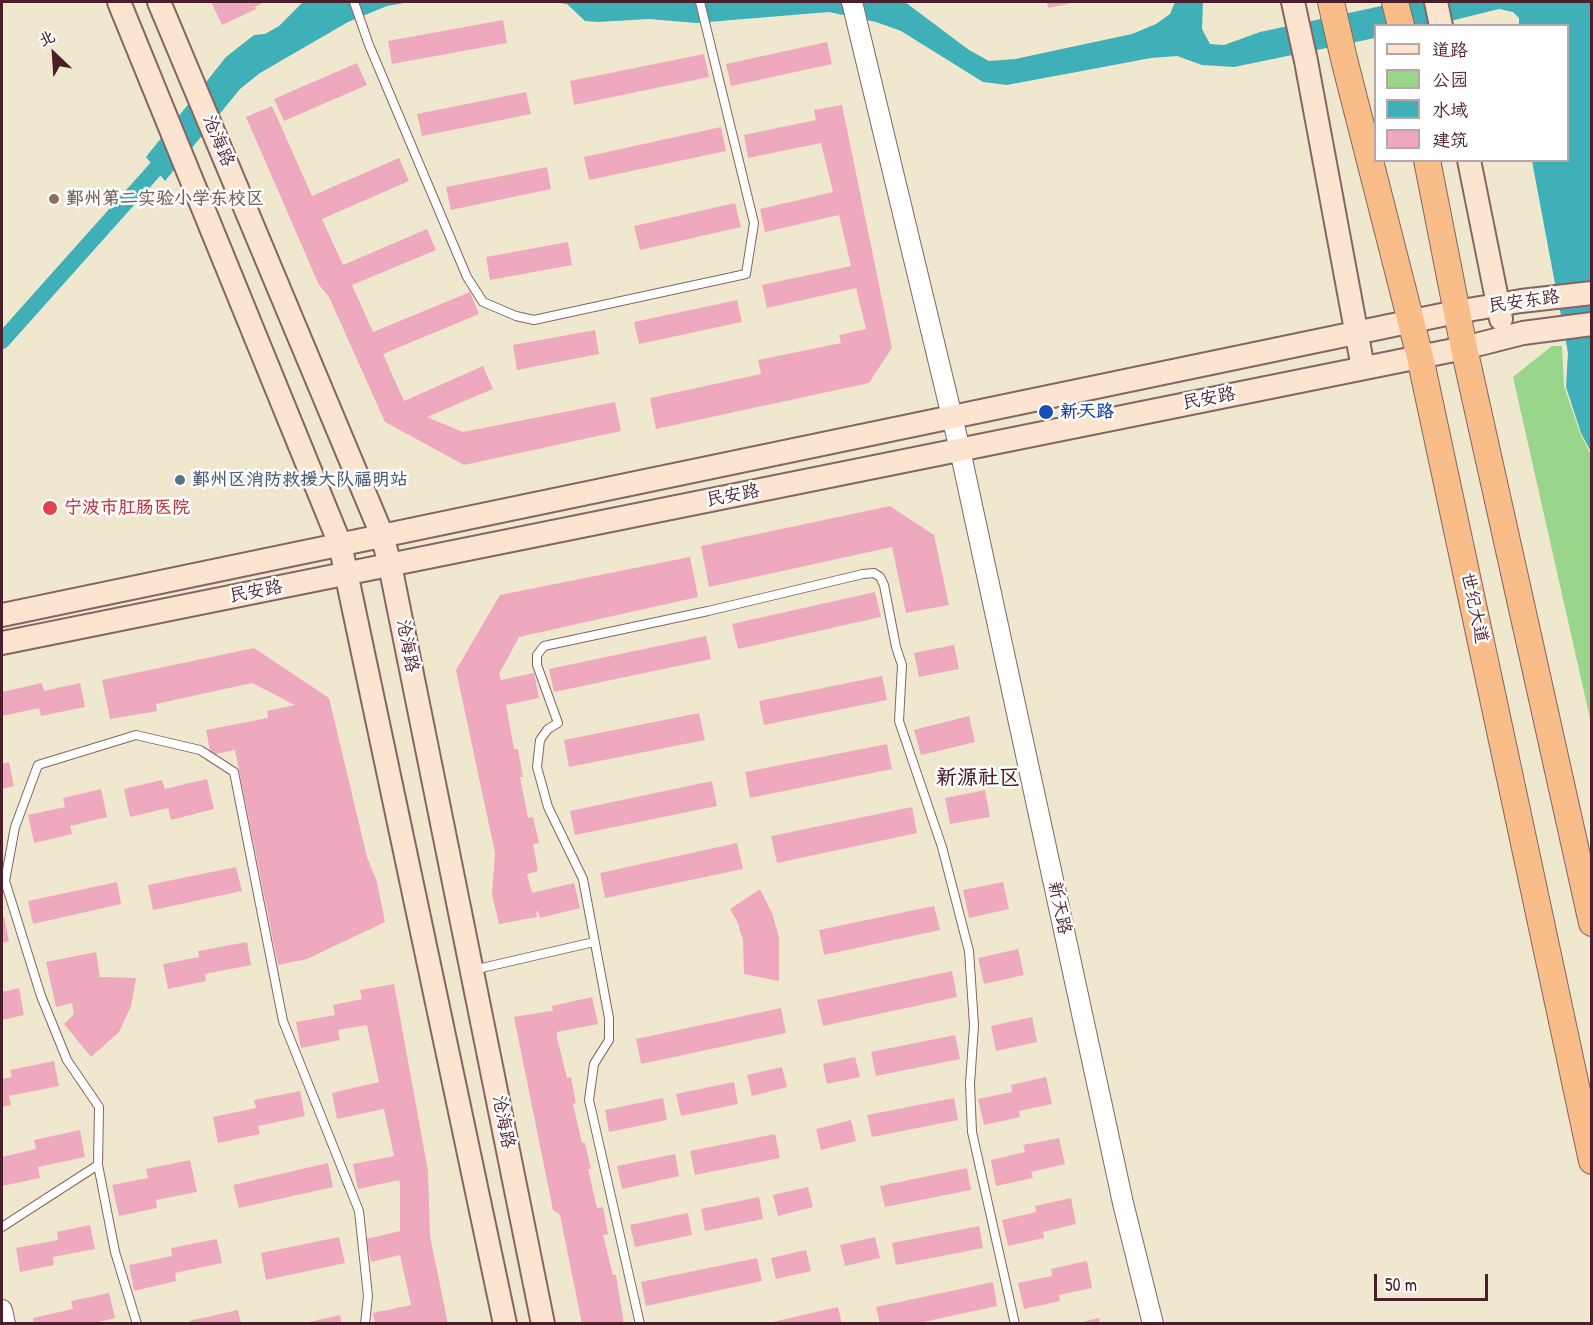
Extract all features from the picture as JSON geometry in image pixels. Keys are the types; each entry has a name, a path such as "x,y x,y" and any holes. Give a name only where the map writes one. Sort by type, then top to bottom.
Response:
{"highway":[{"name":"世纪大道","path":"1331,2 1420,357 1592,1161"},
{"path":"1395,2 1400,24"},
{"path":"1427,162 1456,312 1592,923"}],"main road":[{"path":"119,2 340,544 505,1323"},
{"name":"沧海路","path":"159,2 382,536 390,565 543,1323"},
{"path":"1436,2 1441,24"},
{"path":"1294,7 1363,368"},
{"path":"1469,162 1498,305 1514,335"},
{"name":"民安东路","path":"1456,312 1521,301 1592,293"},
{"name":"民安路","path":"2,615 1456,312"},
{"name":"民安东路","path":"1464,348 1514,335 1592,324"},
{"name":"民安路","path":"2,644 1464,348"}],"street":[{"name":"新天路","path":"852,2 960,450 1123,1203 1153,1323"},
{"path":"2,1311 5,1323"}],"lane":[{"path":"354,2 369,45 467,277 483,302 516,316 534,320 746,274 754,223 700,2"},
{"path":"640,1323 589,1100 594,1064 609,1040 609,1018 583,879 548,807 537,767 540,740 548,729 558,723 537,665 537,656 544,646 874,573 880,577 884,585 896,647 902,665 899,721 942,847 969,951 974,1025 970,1084 972,1132 1015,1323"},
{"path":"137,1323 115,1252 98,1165 99,1107 67,1060 41,996 5,881 15,826 38,765 135,735 201,750 234,772 283,1021 359,1211 368,1296 365,1323"},
{"path":"472,970 594,942"},
{"path":"2,1227 98,1165"}],"green space":[{"path":"1552,346 1562,346 1564,386 1580,433 1591,455 1591,723 1513,377"}],"water":[{"path":"303,2 410,2 387,6 348,22 260,73 240,89 165,181 146,157 226,57 254,35 265,34 279,26"},
{"path":"552,2 905,2 969,50 989,61 1015,59 1132,34 1156,24 1170,14 1175,2 1203,2 1202,29 1210,44 1224,45 1260,32 1400,2 1591,2 1591,452 1581,433 1566,387 1568,353 1532,162 1569,162 1569,24 1519,24 1519,18 1513,12 1499,9 1438,24 1374,24 1374,38 1234,67 1202,65 1177,56 1151,58 1007,85 983,82 901,31 876,22 829,12 696,23 649,19 598,22 585,21 567,4"}],"building":[{"path":"211,2 265,2 255,7 256,9 222,25"},
{"path":"1047,2 1076,2 1048,8"},
{"path":"503,20 507,43 392,64 388,41"},
{"path":"827,42 832,64 731,86 726,64"},
{"path":"704,54 709,77 574,105 570,81"},
{"path":"357,63 367,85 284,121 274,99"},
{"path":"526,92 531,114 422,136 417,114"},
{"path":"842,105 892,348 869,383 656,429 650,398 761,374 758,360 841,343 839,335 866,329 856,288 767,308 762,285 851,266 839,215 765,232 760,209 833,192 821,143 748,158 744,135 816,120 814,110"},
{"path":"272,106 312,196 399,158 409,181 322,219 343,265 427,229 436,250 352,285 373,332 470,292 479,314 383,354 404,401 483,366 493,389 427,417 463,432 615,402 621,431 464,465 385,422 329,297 319,285 246,117"},
{"path":"721,127 726,151 589,180 584,157"},
{"path":"547,167 551,189 451,210 446,187"},
{"path":"735,203 741,227 640,250 634,226"},
{"path":"568,242 572,265 490,280 486,257"},
{"path":"737,300 742,322 639,344 634,322"},
{"path":"595,330 599,354 517,370 513,345"},
{"path":"890,506 934,535 949,605 906,613 892,547 709,587 701,546"},
{"path":"690,557 698,597 519,637 499,674 501,680 534,673 539,698 506,705 514,749 518,749 523,777 520,777 528,818 533,817 539,843 533,844 538,871 527,874 532,893 574,883 580,908 540,918 538,911 536,912 537,917 499,924 492,895 495,853 456,670 500,595"},
{"path":"875,592 881,617 738,649 732,624"},
{"path":"706,636 711,659 554,692 549,669"},
{"path":"954,645 959,669 919,677 914,653"},
{"path":"254,648 329,698 367,857 377,882 385,922 307,959 278,965 235,750 211,755 206,730 268,718 267,711 295,705 252,683 156,704 157,711 110,719 102,680"},
{"path":"882,676 887,700 764,725 759,701"},
{"path":"42,683 44,691 80,683 85,707 41,716 39,708 2,716 2,692"},
{"path":"699,713 705,740 569,767 564,740"},
{"path":"969,716 975,742 921,755 914,730"},
{"path":"887,744 892,769 750,798 745,772"},
{"path":"9,762 14,786 2,789 2,764"},
{"path":"207,779 214,809 171,820 168,808 130,817 124,789 162,780 165,789"},
{"path":"712,781 717,806 575,835 570,811"},
{"path":"101,789 107,817 70,826 72,834 34,843 28,815 65,807 63,798"},
{"path":"985,790 990,817 950,824 945,798"},
{"path":"912,807 917,833 777,863 771,836"},
{"path":"737,843 743,869 605,898 600,873"},
{"path":"236,867 242,891 153,910 148,885"},
{"path":"117,882 121,904 33,924 28,901"},
{"path":"1003,882 1009,909 969,918 963,890"},
{"path":"760,889 772,913 779,937 779,981 744,974 743,940 737,921 730,909"},
{"path":"934,906 940,930 824,955 819,930"},
{"path":"2,917 4,917 9,941 2,943"},
{"path":"247,942 251,965 205,974 206,981 168,989 163,964 199,957 198,951"},
{"path":"1018,949 1024,975 984,984 978,958"},
{"path":"96,952 100,977 136,978 131,1006 119,1032 91,1057 64,1024 74,1014 72,1003 56,1007 46,962"},
{"path":"952,971 957,997 823,1026 817,1000"},
{"path":"394,984 428,1171 430,1236 448,1324 375,1324 373,1313 411,1305 400,1255 371,1262 366,1239 400,1231 400,1184 399,1180 358,1189 353,1164 394,1156 384,1109 337,1119 332,1093 379,1082 367,1025 338,1030 340,1040 301,1048 296,1022 335,1015 333,1005 362,999 360,990"},
{"path":"19,988 24,1015 2,1020 2,992"},
{"path":"592,997 598,1024 557,1032 557,1038 567,1078 571,1077 576,1103 573,1104 591,1169 588,1169 597,1208 603,1207 608,1234 603,1235 613,1275 616,1275 624,1324 582,1324 560,1215 553,1210 514,1017 553,1012 552,1006"},
{"path":"781,1008 786,1033 641,1064 636,1039"},
{"path":"1032,1017 1037,1042 996,1051 991,1026"},
{"path":"955,1035 960,1059 876,1076 871,1052"},
{"path":"855,1057 860,1077 827,1084 823,1064"},
{"path":"54,1061 59,1086 9,1096 11,1105 2,1107 2,1079 12,1077 10,1070"},
{"path":"782,1067 787,1087 752,1096 747,1075"},
{"path":"1046,1077 1052,1104 1019,1111 1020,1117 984,1125 978,1099 1012,1092 1011,1085"},
{"path":"734,1082 738,1104 681,1116 676,1094"},
{"path":"300,1091 305,1116 258,1126 260,1134 218,1143 213,1117 256,1108 254,1100"},
{"path":"663,1098 667,1120 609,1132 605,1110"},
{"path":"954,1098 958,1120 872,1137 867,1115"},
{"path":"851,1120 856,1141 821,1150 816,1129"},
{"path":"80,1130 85,1157 38,1167 40,1178 2,1186 2,1157 36,1149 34,1140"},
{"path":"775,1134 780,1158 695,1175 690,1151"},
{"path":"1059,1138 1065,1164 1031,1172 1033,1178 996,1186 991,1160 1025,1152 1023,1145"},
{"path":"675,1154 679,1176 622,1189 617,1166"},
{"path":"190,1160 197,1192 156,1200 157,1208 119,1216 112,1185 148,1178 146,1169"},
{"path":"328,1163 333,1187 239,1208 233,1185"},
{"path":"967,1168 971,1190 885,1207 880,1186"},
{"path":"808,1187 813,1207 778,1216 773,1195"},
{"path":"759,1197 763,1219 705,1231 701,1209"},
{"path":"1071,1198 1076,1224 1043,1232 1044,1238 1008,1246 1002,1220 1036,1212 1035,1206"},
{"path":"688,1213 692,1235 635,1247 630,1225"},
{"path":"90,1225 95,1249 53,1257 54,1265 20,1272 16,1248 58,1240 57,1232"},
{"path":"979,1226 983,1248 896,1265 892,1243"},
{"path":"339,1237 345,1263 266,1280 261,1253"},
{"path":"875,1237 880,1258 845,1266 840,1245"},
{"path":"217,1239 222,1263 175,1273 176,1281 134,1291 129,1265 172,1256 171,1248"},
{"path":"806,1250 811,1271 776,1279 771,1258"},
{"path":"757,1258 762,1281 646,1306 641,1282"},
{"path":"1087,1261 1092,1288 1059,1295 1060,1301 1024,1309 1018,1283 1052,1276 1051,1269"},
{"path":"993,1282 997,1306 914,1324 880,1324 876,1307"},
{"path":"109,1293 115,1318 91,1324 34,1324 33,1318 73,1309 71,1301"},
{"path":"838,1307 842,1324 768,1324 768,1323"},
{"path":"238,1310 241,1324 190,1324 189,1321"},
{"path":"340,1315 342,1324 305,1323"},
{"path":"1099,1318 1100,1324 1078,1324 1078,1323"}],"waterway":[{"path":"2,341 169,154"}],"place":[{"name":"鄞州第二实验小学东校区","path":"54,199"},
{"name":"新天路","path":"1046,412"},
{"name":"鄞州区消防救援大队福明站","path":"180,480"},
{"name":"宁波市肛肠医院","path":"50,508"}],"district":[{"name":"新源社区","path":"978,778"}]}
